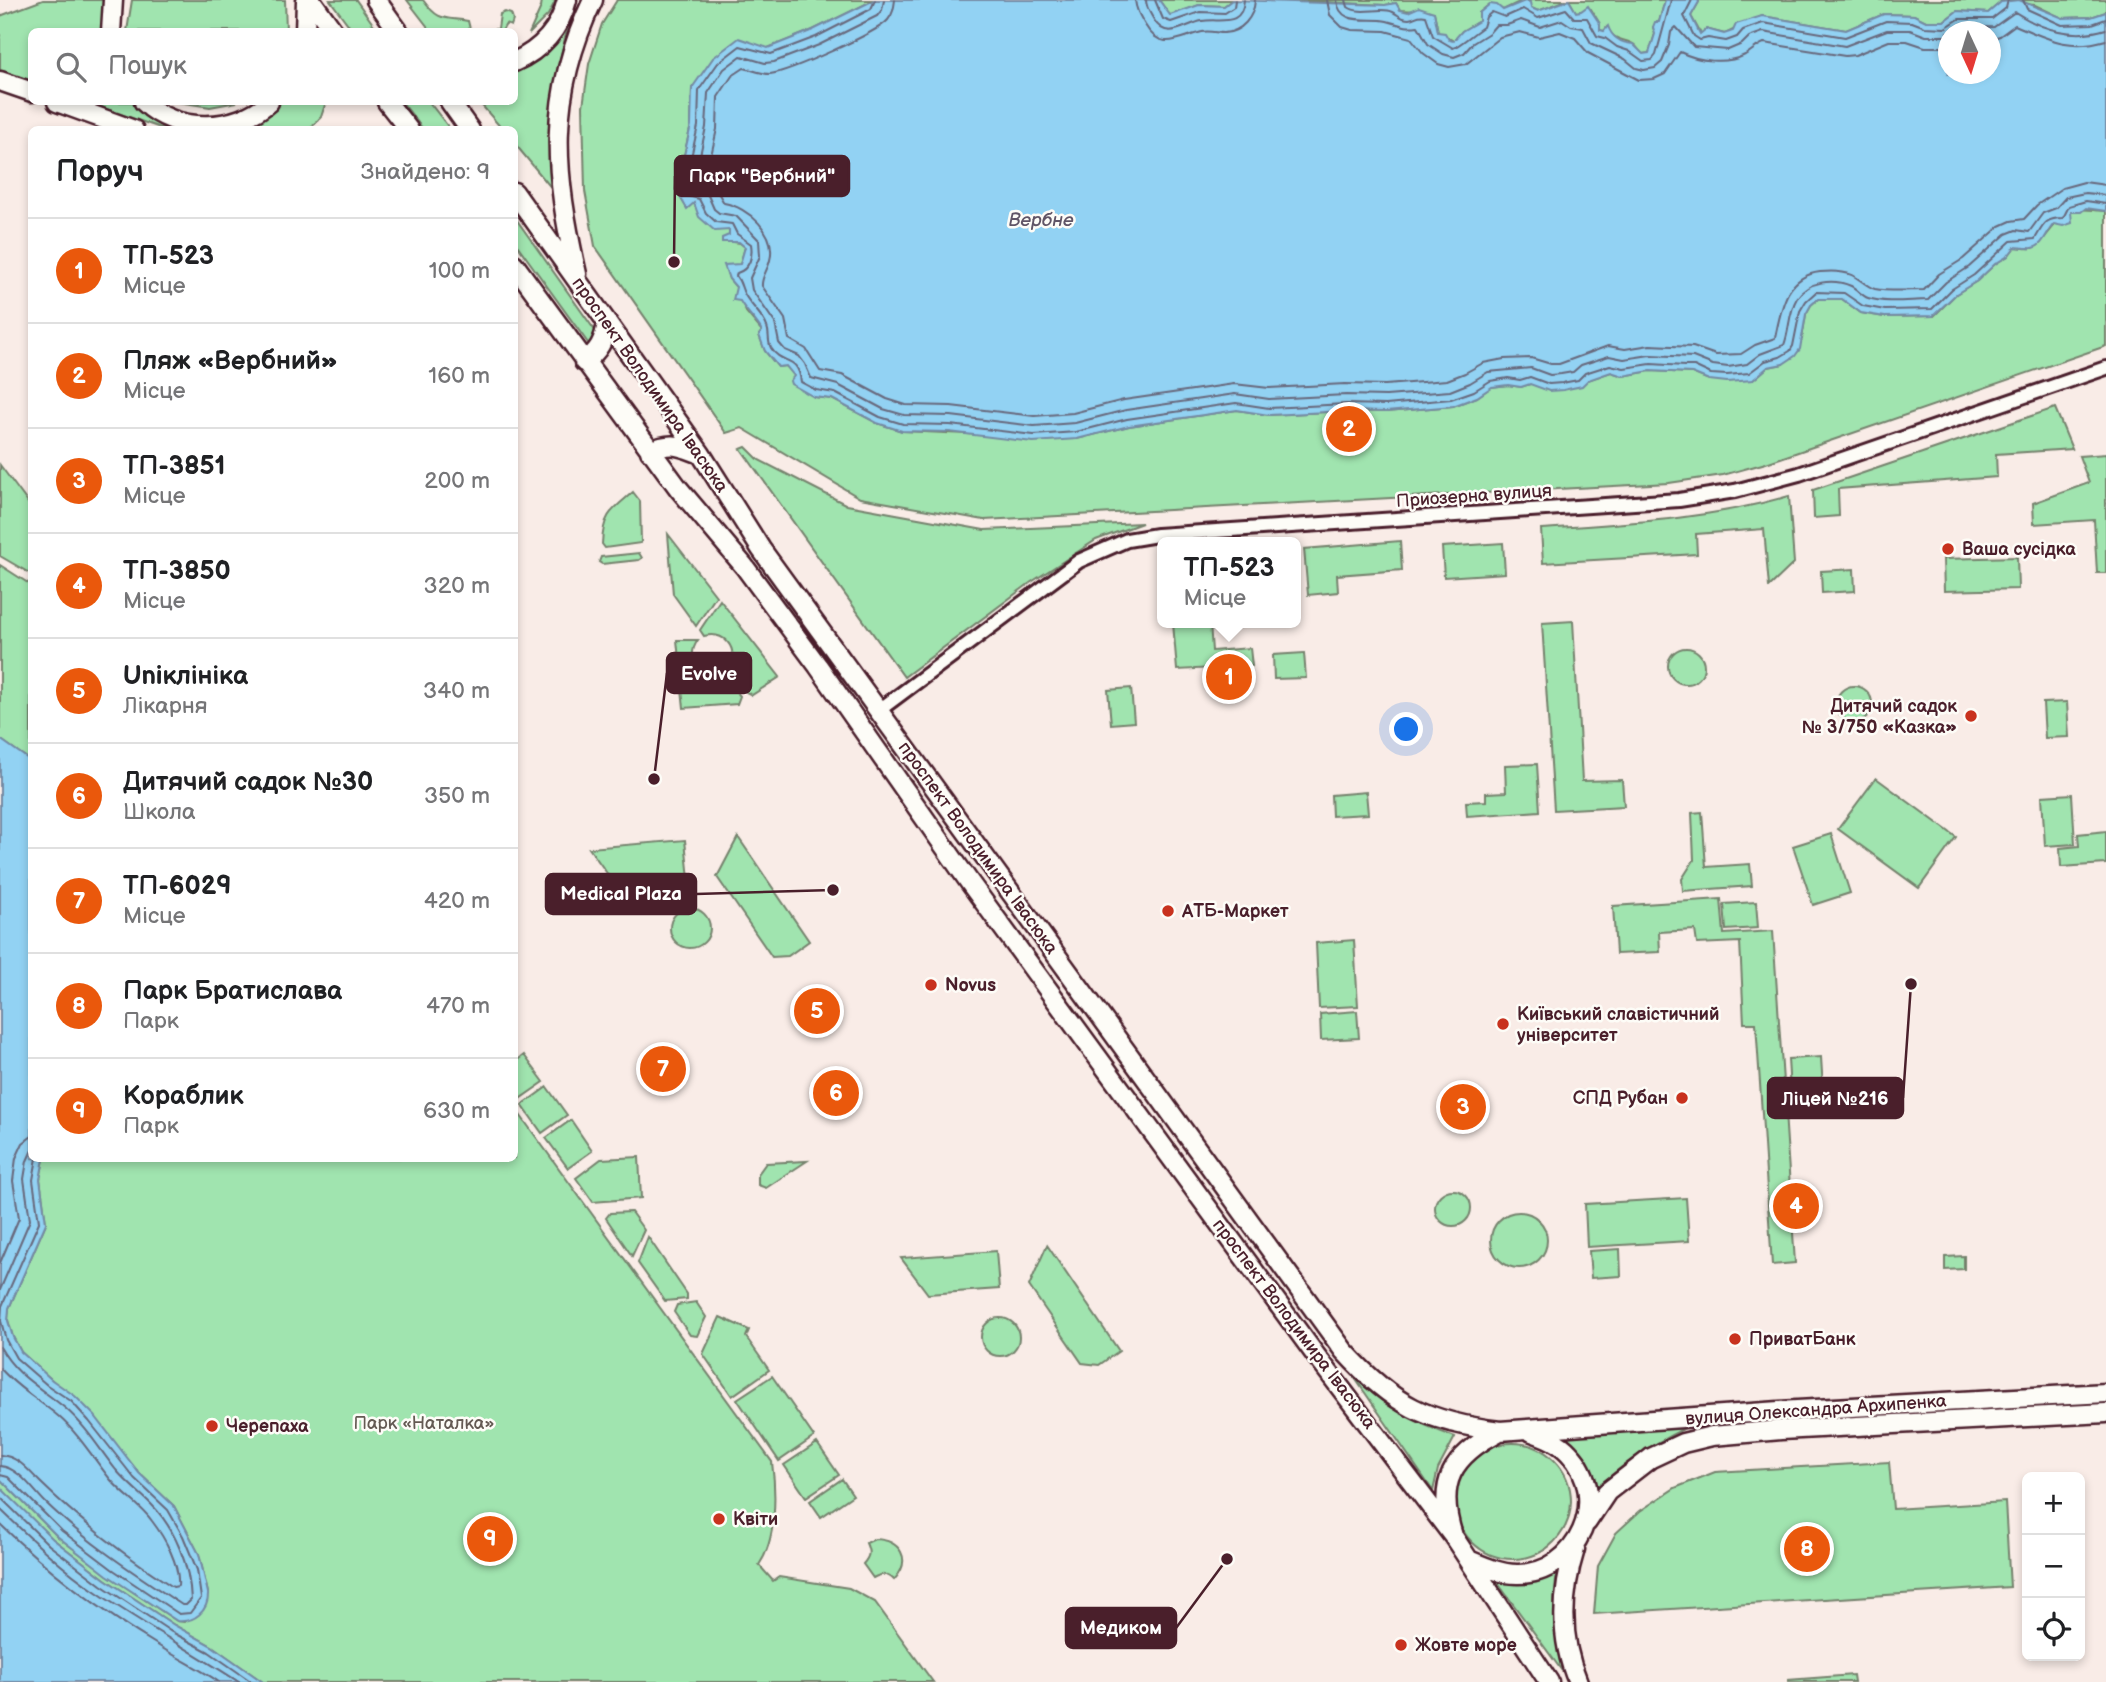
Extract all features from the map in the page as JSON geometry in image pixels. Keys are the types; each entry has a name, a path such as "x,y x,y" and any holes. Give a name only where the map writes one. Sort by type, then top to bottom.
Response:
{"main road":[{"path":"111,28 113,0"},
{"path":"306,28 309,0"},
{"path":"309,0 331,28"},
{"path":"376,0 396,28"},
{"path":"518,60 541,46 555,29 566,0"},
{"path":"578,281 563,212 557,153 561,104 569,59 593,0"},
{"path":"0,81 28,91"},
{"path":"65,105 123,126"},
{"path":"149,105 172,118 197,125 223,124 246,117 264,105"},
{"path":"389,105 406,126"},
{"path":"452,105 467,126"},
{"name":"проспект Володимира Івасюка","path":"518,198 701,454 761,548 1344,1351 1367,1377 1419,1412 1463,1426 1500,1431"},
{"name":"проспект Володимира Івасюка","path":"518,269 678,489 744,566 810,654 970,883 1317,1357 1453,1536"},
{"path":"518,291 552,316"},
{"path":"584,362 597,352 604,340 607,323"},
{"path":"650,451 665,444 678,445 701,454"},
{"path":"970,883 992,866"},
{"name":"вулиця Олександра Архипенка","path":"1525,1429 1793,1410 2106,1393"},
{"name":"вулиця Олександра Архипенка","path":"1587,1522 1607,1492 1651,1458 1683,1443 1712,1436 2106,1413"},
{"path":"1549,1682 1453,1536 1446,1514 1445,1493 1451,1473 1463,1454 1500,1431 1525,1429 1552,1440 1570,1454 1583,1473 1589,1494 1587,1522 1576,1543 1563,1603 1567,1659 1578,1682"},
{"path":"1471,1561 1495,1571 1517,1574 1540,1570 1560,1560 1576,1543"}],"street":[{"name":"Приозерна вулиця","path":"878,711 1079,561 1127,540 1679,500 1735,491 1799,474 2106,368"}],"green space":[{"path":"43,0 103,0 102,28 28,28 28,80 0,70 0,16"},
{"path":"132,0 285,0 286,28 127,28"},
{"path":"330,0 356,0 376,28 351,28"},
{"path":"407,0 423,0 438,15 468,21 470,28 429,28"},
{"path":"542,0 556,0 548,15 529,34 541,7"},
{"path":"617,0 874,0 813,30 768,48 692,88 691,125 676,190 687,208 694,202 698,208 729,229 734,242 745,247 740,265 725,265 746,312 762,331 759,335 765,351 778,367 786,366 814,397 832,399 877,423 902,431 1077,439 1129,426 1237,410 1269,415 1386,412 1453,406 1477,397 1491,387 1521,387 1588,380 1611,372 1623,376 1650,371 1692,373 1709,380 1753,380 1768,367 1783,364 1802,339 1806,314 1818,299 1842,299 1861,313 1884,317 1934,316 1956,294 1977,281 2015,247 2036,246 2060,219 2081,209 2106,211 2106,346 1766,463 1723,475 1669,483 984,520 860,498 742,428 726,433 595,246 585,191 583,106 589,64 602,24"},
{"path":"1159,0 1232,0 1224,6 1199,5 1170,16"},
{"path":"1282,0 1567,0 1538,11 1519,2 1503,10 1490,4 1479,13 1479,21 1462,31 1454,41 1438,32 1434,12 1400,10 1396,3 1385,5"},
{"path":"1569,0 1665,0 1659,22 1653,27 1655,34 1649,53 1642,54 1634,45 1616,38 1607,27 1604,31 1600,30 1600,24 1591,9 1576,12"},
{"path":"1698,0 2106,0 2106,12 2091,17 2062,18 2035,5 2001,2 1988,13 1957,11 1944,21 1926,21 1914,15 1884,14 1846,30 1762,16 1725,34 1706,29 1701,34 1691,16"},
{"path":"505,12 511,14 513,20 511,26 506,24 504,28 498,28 500,14"},
{"path":"569,23 553,106 553,190 518,148 518,126 499,126 482,105 518,105 518,68 539,57"},
{"path":"95,105 136,105 167,126 154,126"},
{"path":"271,105 325,105 321,117 313,126 232,126"},
{"path":"404,105 431,105 448,126 421,126"},
{"path":"518,222 596,332 593,350 518,246"},
{"path":"2055,408 2072,449 1996,454 1997,477 1838,489 1839,516 1814,518 1813,490"},
{"path":"746,447 759,460 847,505 984,530 1142,523 1096,540 1030,583 904,677 741,449"},
{"path":"2106,454 2106,573 2097,573 2094,520 2034,524 2033,503 2089,483 2079,456"},
{"path":"0,465 28,503 28,572 0,556"},
{"path":"633,492 640,501 641,543 605,548 602,544 607,519 614,508"},
{"path":"1789,496 1794,563 1769,587 1764,529 1696,534 1697,554 1543,563 1541,529 1696,515"},
{"path":"668,534 716,596 696,626 673,594"},
{"path":"1400,541 1402,570 1337,575 1338,592 1308,595 1304,549"},
{"path":"1503,543 1505,573 1444,577 1442,547"},
{"path":"639,553 642,558 639,560 602,564 599,562 601,557"},
{"path":"2017,557 2018,589 1944,591 1943,559"},
{"path":"0,565 28,583 28,759 0,739"},
{"path":"1854,569 1855,591 1822,593 1821,571"},
{"path":"720,600 780,677 752,695 746,692 730,666 732,653 728,642 718,636 704,636 700,630"},
{"path":"1573,621 1582,781 1622,780 1624,806 1554,810 1542,623"},
{"path":"1173,628 1210,628 1212,651 1250,648 1252,666 1177,670"},
{"path":"677,640 698,640 693,654 694,664 708,675 723,675 740,696 737,704 684,708"},
{"path":"1686,648 1699,653 1704,666 1699,679 1686,684 1673,679 1668,666 1673,653"},
{"path":"1304,653 1306,678 1274,679 1273,655"},
{"path":"1854,686 1867,691 1872,704 1867,717 1854,722 1841,717 1836,704 1841,691"},
{"path":"1131,688 1134,722 1111,724 1108,690"},
{"path":"2067,702 2069,737 2045,738 2043,703"},
{"path":"1537,764 1540,811 1467,816 1466,802 1486,801 1486,793 1506,792 1505,765"},
{"path":"1876,778 1956,837 1919,888 1838,829"},
{"path":"1366,792 1368,814 1332,816 1331,795"},
{"path":"2072,794 2075,844 2045,846 2042,796"},
{"path":"1702,812 1706,867 1750,864 1752,886 1683,891 1682,879 1694,860 1692,813"},
{"path":"2106,831 2106,864 2061,867 2060,848 2079,846 2078,834"},
{"path":"1831,834 1850,893 1813,905 1793,846"},
{"path":"738,837 809,941 788,956 772,957 717,877"},
{"path":"685,840 689,879 616,886 589,848"},
{"path":"1721,899 1724,934 1773,931 1795,1263 1772,1265 1756,1023 1744,1023 1740,942 1697,944 1695,930 1659,932 1660,952 1616,954 1613,906"},
{"path":"1756,902 1758,928 1726,930 1724,904"},
{"path":"690,908 704,914 710,928 704,942 690,948 676,942 670,928 676,914"},
{"path":"1354,940 1358,1006 1319,1008 1316,943"},
{"path":"1357,1011 1359,1038 1321,1040 1320,1014"},
{"path":"524,1055 544,1082 518,1100 518,1060"},
{"path":"1821,1057 1824,1105 1791,1107 1788,1059"},
{"path":"547,1087 567,1115 542,1133 522,1105"},
{"name":"Парк «Наталка»","path":"518,1112 772,1462 772,1529 759,1565 773,1581 779,1577 849,1588 875,1602 933,1682 263,1682 212,1646 174,1625 105,1579 53,1539 0,1514 0,1479 57,1536 108,1575 177,1621 184,1622 208,1593 199,1554 174,1506 139,1473 52,1380 21,1352 13,1337 8,1320 9,1308 46,1223 40,1179 43,1162 518,1162"},
{"path":"571,1120 592,1151 568,1168 546,1138"},
{"path":"639,1157 641,1198 593,1202 576,1178 601,1159"},
{"path":"807,1161 766,1188 758,1185 758,1174 766,1163"},
{"path":"1453,1190 1466,1195 1471,1208 1466,1221 1453,1226 1440,1221 1435,1208 1440,1195"},
{"path":"1686,1198 1689,1241 1587,1247 1585,1204"},
{"path":"631,1212 644,1230 632,1256 606,1218 610,1213"},
{"path":"1514,1212 1524,1212 1539,1220 1545,1229 1545,1251 1539,1260 1524,1268 1514,1268 1496,1256 1491,1245 1491,1235 1503,1217"},
{"path":"648,1237 687,1294 687,1299 665,1301 638,1263"},
{"path":"1047,1245 1119,1351 1099,1365 1082,1363 1029,1286"},
{"path":"1620,1249 1621,1276 1591,1278 1589,1251"},
{"path":"996,1251 999,1289 928,1294 901,1258"},
{"path":"1964,1256 1964,1269 1945,1270 1945,1257"},
{"path":"696,1302 706,1317 697,1336 690,1335 674,1312 677,1305"},
{"path":"720,1317 749,1330 746,1337 769,1370 732,1396 703,1354"},
{"path":"1000,1318 1014,1323 1019,1337 1014,1351 1000,1356 986,1351 981,1337 986,1323"},
{"path":"1352,1374 1375,1395 1400,1412 1455,1437 1438,1469 1433,1491"},
{"path":"772,1376 814,1437 779,1461 737,1399"},
{"path":"1685,1428 1637,1456 1595,1490 1584,1459 1562,1434"},
{"path":"817,1443 839,1475 806,1497 784,1465"},
{"path":"1513,1443 1535,1448 1554,1460 1566,1479 1571,1501 1566,1523 1554,1542 1535,1554 1513,1559 1491,1554 1472,1542 1460,1523 1455,1501 1460,1479 1472,1460 1491,1448"},
{"path":"1889,1462 1893,1509 2005,1502 2010,1587 1594,1614 1598,1566 1616,1533 1640,1511 1675,1488 1715,1472"},
{"path":"842,1479 853,1495 821,1517 810,1501"},
{"path":"875,1539 891,1543 901,1552 903,1565 894,1580 884,1575 873,1578 863,1564 869,1554 866,1543"},
{"path":"1557,1572 1555,1622 1562,1671 1497,1582 1528,1583"},
{"path":"1853,1675 1854,1682 1788,1682 1788,1680"}],"water":[{"name":"Вербне","path":"874,0 1159,0 1170,15 1199,5 1224,6 1232,0 1385,5 1396,3 1400,10 1408,12 1419,7 1434,12 1438,32 1445,33 1449,40 1453,41 1462,31 1479,21 1479,13 1490,4 1503,10 1525,1 1530,2 1531,8 1538,11 1569,0 1576,12 1588,6 1600,24 1600,30 1604,31 1608,26 1617,39 1633,44 1643,54 1649,53 1655,34 1653,27 1655,22 1659,22 1665,0 1698,0 1691,16 1700,34 1706,29 1724,34 1733,31 1736,24 1762,16 1846,30 1884,14 1914,15 1926,21 1938,21 1938,84 2001,84 2001,21 1944,21 1957,11 1988,13 2001,2 2019,0 2063,18 2091,17 2106,12 2106,211 2086,208 2081,212 2071,212 2072,223 2063,226 2054,224 2043,240 2033,248 2015,247 2008,256 1956,294 1933,316 1885,317 1861,313 1842,299 1818,299 1806,314 1800,349 1795,356 1783,364 1768,367 1753,380 1709,380 1692,373 1650,371 1623,376 1611,372 1588,380 1582,386 1563,390 1549,391 1530,384 1521,387 1492,387 1477,397 1453,406 1386,412 1269,415 1237,410 1129,426 1077,439 1033,442 949,432 902,431 877,423 832,399 814,397 791,384 794,376 786,366 778,367 765,351 759,335 762,331 760,327 740,301 733,300 736,287 729,279 724,265 740,264 745,247 739,242 722,242 722,238 729,235 729,230 715,231 699,217 694,203 687,209 676,190 691,125 692,88 713,58 739,38 768,48 813,30"},
{"path":"0,739 28,759 28,1162 43,1162 40,1179 46,1223 9,1308 8,1321 21,1352 95,1416 139,1473 174,1506 199,1554 208,1593 203,1610 195,1618 177,1621 107,1575 57,1536 0,1479"},
{"path":"0,1487 53,1539 105,1579 174,1625 212,1646 263,1682 0,1682"}],"place":[{"name":"Парк \"Вербний\"","path":"674,262"},
{"name":"Пляж «Вербний»","path":"1349,429"},
{"name":"Ваша сусідка","path":"1948,549"},
{"name":"ТП-523","path":"1229,677"},
{"name":"Дитячий садок № 3/750 «Казка»","path":"1971,716"},
{"name":"Evolve","path":"654,779"},
{"name":"Medical Plaza","path":"833,890"},
{"name":"АТБ-Маркет","path":"1168,911"},
{"name":"Ліцей №216","path":"1911,984"},
{"name":"Novus","path":"931,985"},
{"name":"Uniклініка","path":"817,1011"},
{"name":"Київський славістичний університет","path":"1503,1024"},
{"name":"ТП-6029","path":"663,1069"},
{"name":"Дитячий садок №30","path":"836,1093"},
{"name":"СПД Рубан","path":"1682,1098"},
{"name":"ТП-3851","path":"1463,1107"},
{"name":"ТП-3850","path":"1796,1206"},
{"name":"ПриватБанк","path":"1735,1339"},
{"name":"Черепаха","path":"212,1426"},
{"name":"Квіти","path":"719,1519"},
{"name":"Кораблик","path":"490,1539"},
{"name":"Парк Братислава","path":"1807,1549"},
{"name":"Медиком","path":"1227,1559"},
{"name":"Жовте море","path":"1401,1645"}]}
